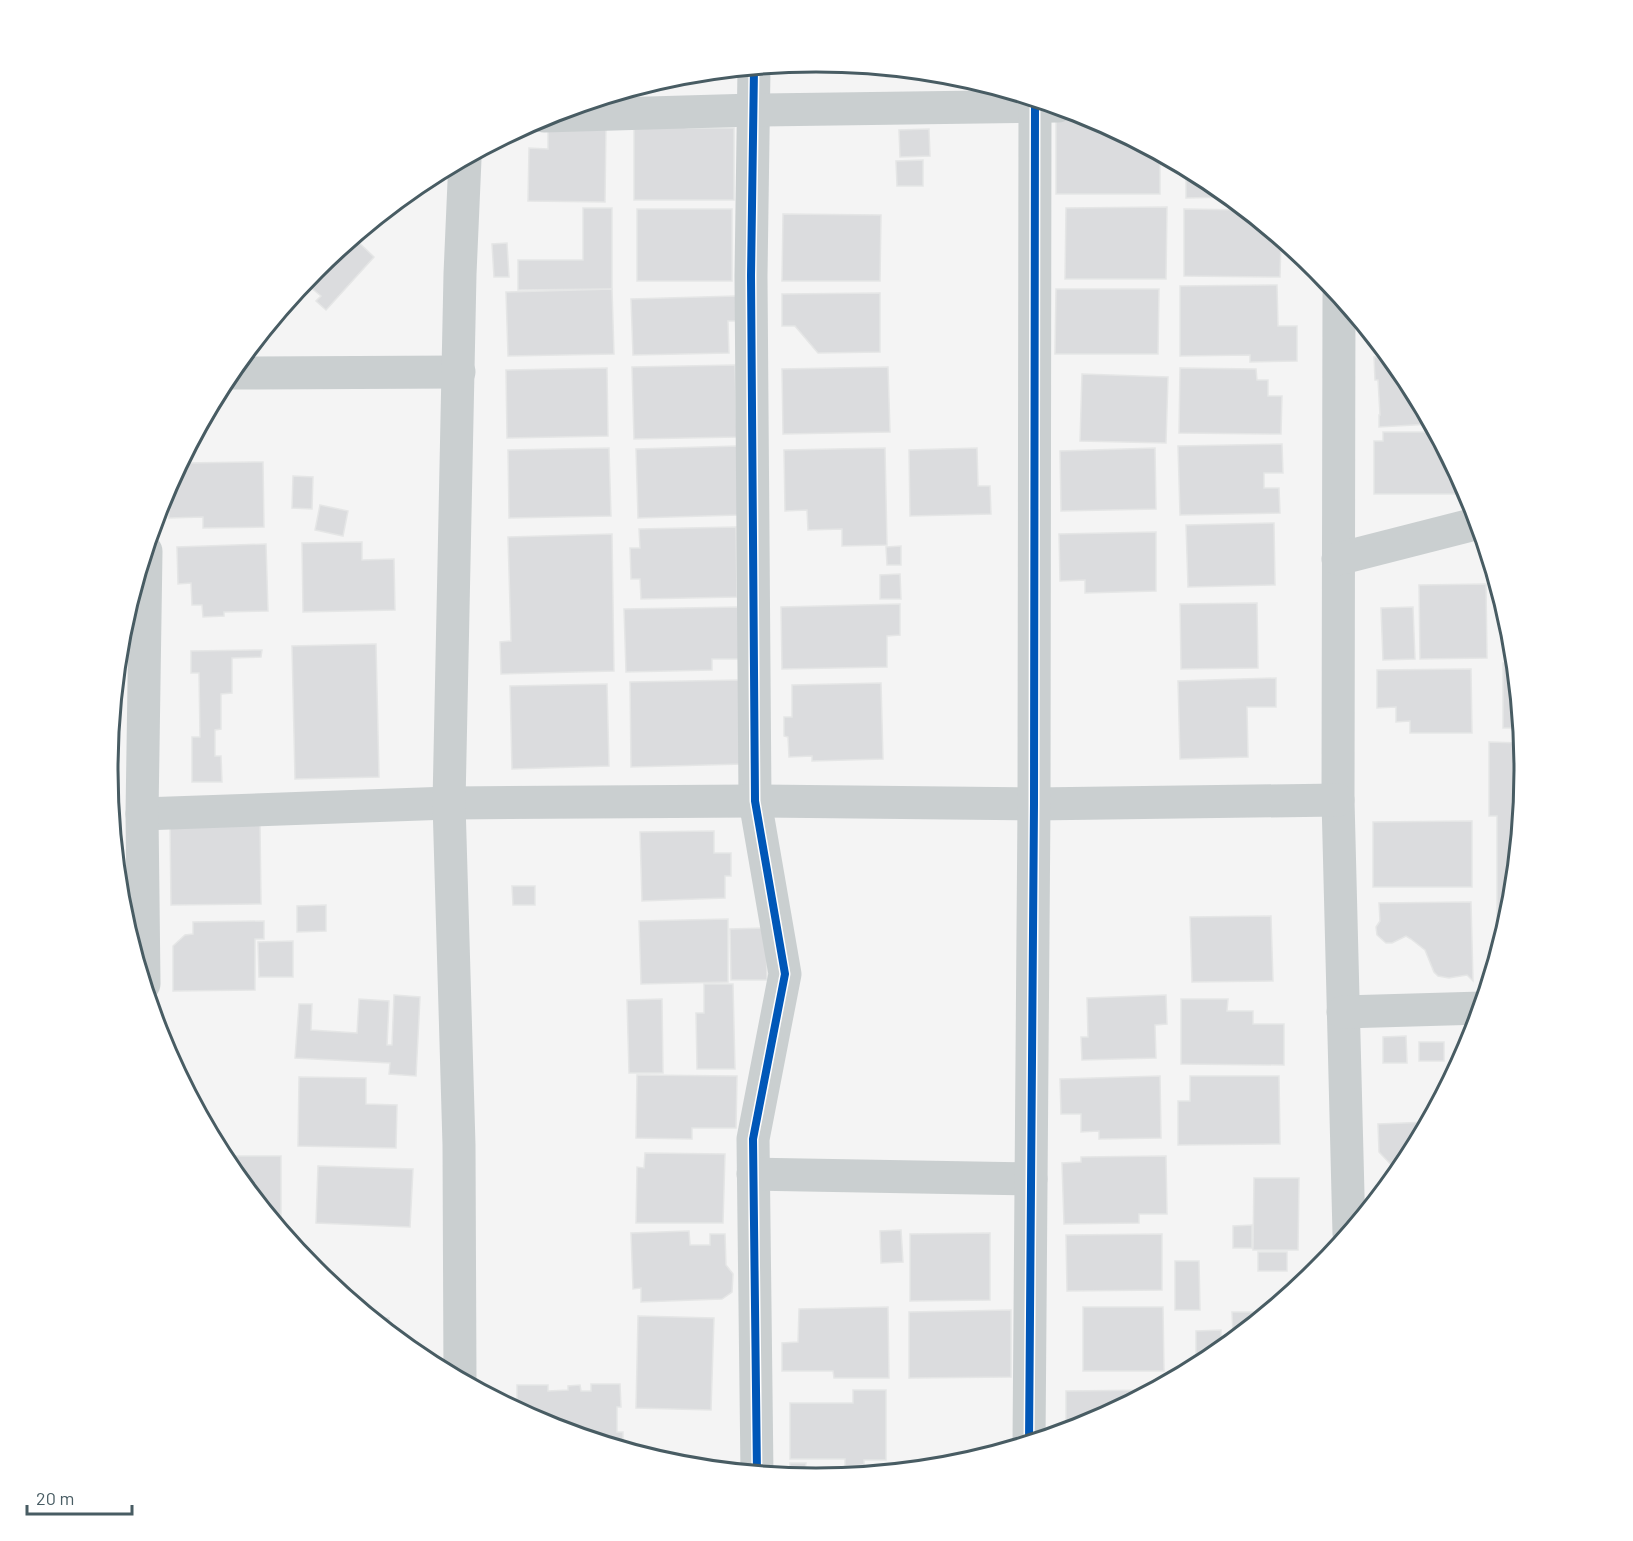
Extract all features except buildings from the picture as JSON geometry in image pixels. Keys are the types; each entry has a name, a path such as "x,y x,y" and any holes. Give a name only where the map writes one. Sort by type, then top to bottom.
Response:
{"street":[{"path":"754,75 751,276 755,801 785,974 753,1139 757,1466"},
{"path":"576,115 1025,104"},
{"path":"1029,1436 1043,110"},
{"path":"460,1371 459,1145 449,803 465,167"},
{"path":"1339,307 1338,801 1349,1223"},
{"path":"242,373 459,372"},
{"path":"1338,559 1470,525"},
{"path":"143,954 142,814 146,578"},
{"path":"142,814 449,803 755,801 1034,804 1338,801"},
{"path":"1343,1012 1473,1008"},
{"path":"753,1174 1031,1179"}],"cycle path":[{"path":"754,75 751,276 755,801 785,974 753,1139 757,1466"},
{"path":"1029,1436 1034,804 1035,107"}]}
